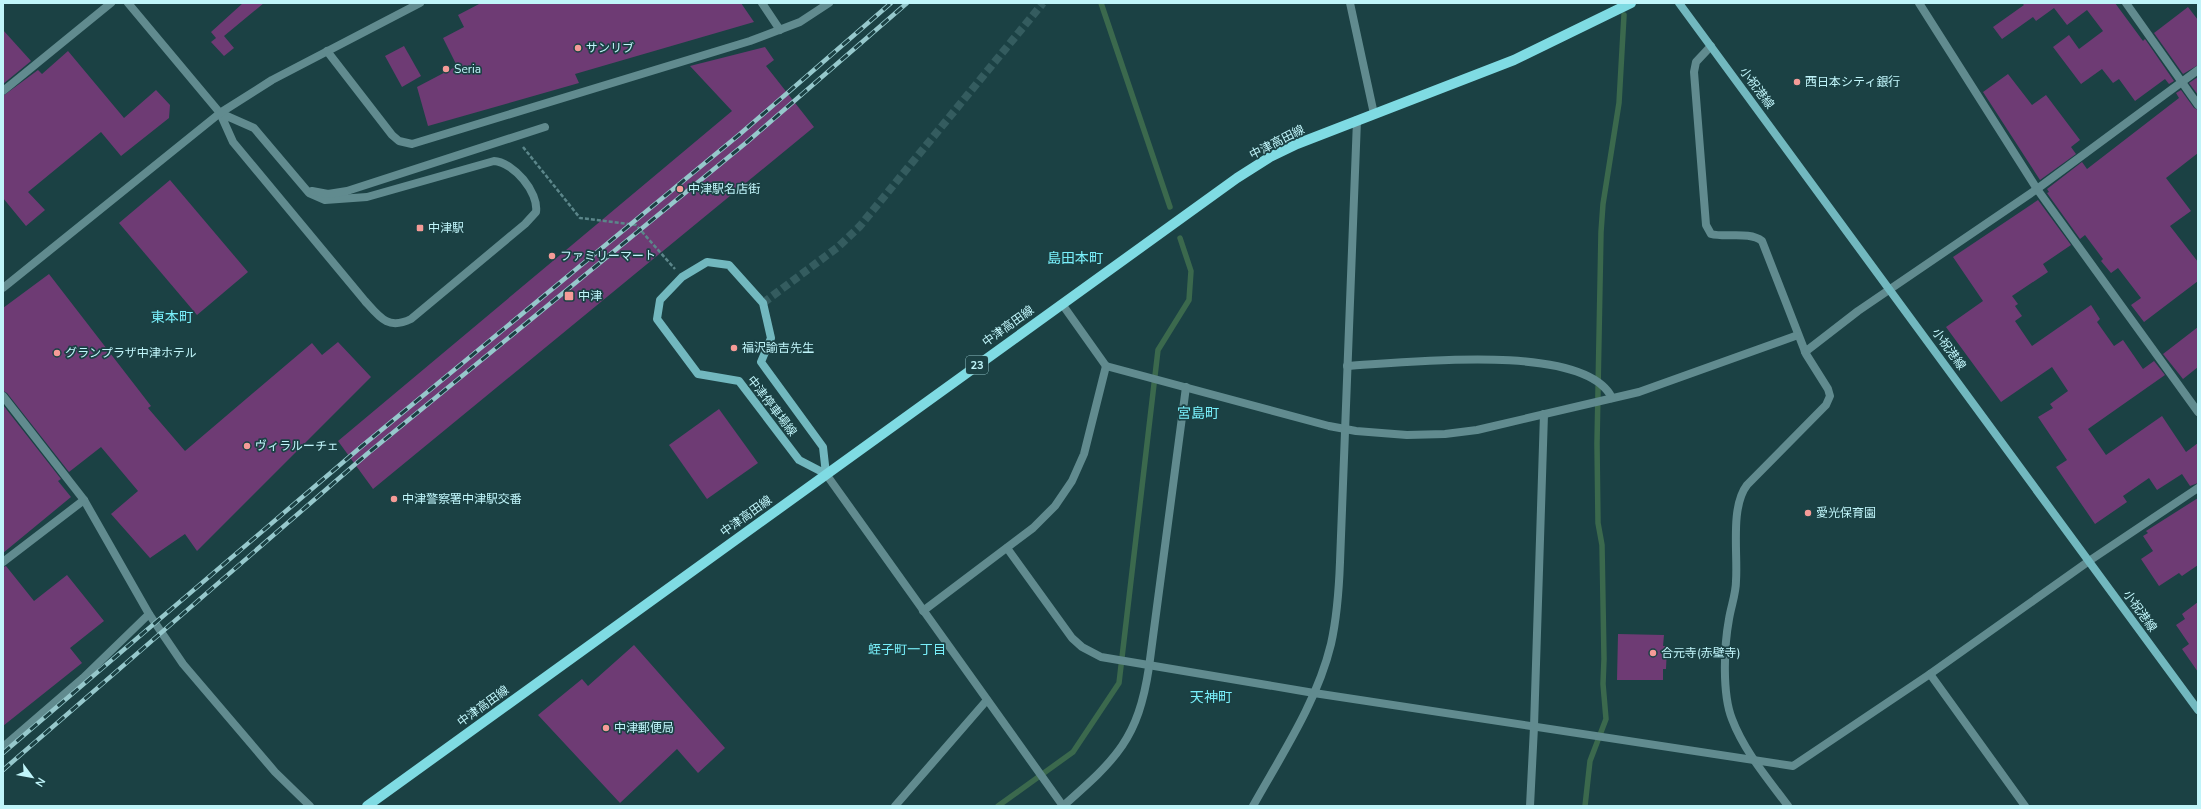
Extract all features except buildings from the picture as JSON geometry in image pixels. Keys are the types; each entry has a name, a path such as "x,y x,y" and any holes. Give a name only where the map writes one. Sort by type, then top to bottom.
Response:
{"main road":[{"name":"中津高田線","path":"367,806 1197,206 1264,162 1297,144 1514,60 1631,3"},
{"name":"小祝港線","path":"1679,3 2198,710"},
{"name":"中津停車場線","path":"707,262 729,265 762,303 771,338 761,362 823,447 826,474 799,460 739,381 698,374 657,319 660,300 682,276 707,262"}],"street":[{"path":"3,91 111,3"},
{"path":"128,3 220,113 233,142 369,306 377,315 392,324 401,324 417,314 525,224 536,212 537,206 530,190 514,169 501,162 486,162 380,194 355,199 325,200 309,193 304,188 254,128 220,113"},
{"path":"762,3 780,30"},
{"path":"327,51 392,135 399,142 412,144 780,30 800,22 829,3"},
{"path":"1350,3 1374,114"},
{"path":"1918,3 2037,189 2198,412"},
{"path":"2126,3 2198,105"},
{"path":"3,288 220,113 272,80 417,4"},
{"path":"1711,46 1696,62 1694,72 1706,225 1711,234 1722,236 1750,236 1762,241 1805,352 1828,389 1830,396 1828,401 1747,485 1742,491 1738,505 1736,581 1727,632 1726,691 1732,719 1745,747 1788,806"},
{"path":"1805,352 1890,289 2037,189 2198,70"},
{"path":"1254,806 1314,693 1331,644 1336,611 1340,562 1357,120"},
{"path":"304,188 328,194 347,191 546,127"},
{"path":"1062,304 1106,366 1345,429 1392,434 1445,434 1477,430 1612,398 1657,386 1798,335"},
{"path":"1348,366 1475,358 1519,360 1580,374 1603,387 1612,398"},
{"path":"922,611 1007,548 1044,518 1072,481 1090,437 1106,366"},
{"path":"826,474 922,611 1063,806 1098,775 1120,750 1138,717 1149,667 1186,388"},
{"path":"3,396 84,500 149,614 183,664 274,772 310,806"},
{"path":"1530,806 1544,414"},
{"path":"1007,548 1066,630 1082,647 1101,657 1149,667 1792,766 1930,674 2089,561 2198,488"},
{"path":"3,562 84,500"},
{"path":"3,747 82,678 149,614"},
{"path":"1930,674 2025,806"},
{"path":"895,806 987,700"}],"path":[{"path":"522,146 580,218 636,226 682,276"}],"waterway":[{"path":"1101,3 1170,207"},
{"path":"1585,806 1590,761 1606,719 1603,684 1602,545 1598,523 1597,444 1601,232 1603,204 1619,103 1624,15"},
{"path":"998,806 1073,752 1119,683 1158,350 1189,300 1191,271 1180,238"}],"tunnel":[{"path":"763,303 838,247 860,226 1043,3"}],"railway":[{"path":"3,753 362,446 740,134 891,3"},
{"path":"3,770 367,454 747,142 907,3"}],"place":[{"name":"サンリブ","path":"578,48"},
{"name":"Seria","path":"446,69"},
{"name":"西日本シティ銀行","path":"1797,82"},
{"name":"中津駅名店街","path":"680,189"},
{"name":"中津駅","path":"420,228"},
{"name":"ファミリーマート","path":"552,256"},
{"name":"中津","path":"569,296"},
{"name":"福沢諭吉先生","path":"734,348"},
{"name":"グランプラザ中津ホテル","path":"57,353"},
{"name":"ヴィラルーチェ","path":"247,446"},
{"name":"中津警察署中津駅交番","path":"394,499"},
{"name":"愛光保育園","path":"1808,513"},
{"name":"合元寺(赤壁寺)","path":"1653,653"},
{"name":"中津郵便局","path":"606,728"}],"district":[{"name":"島田本町","path":"1075,258"},
{"name":"東本町","path":"172,317"},
{"name":"宮島町","path":"1198,413"},
{"name":"蛭子町一丁目","path":"907,650"},
{"name":"天神町","path":"1211,697"}]}
